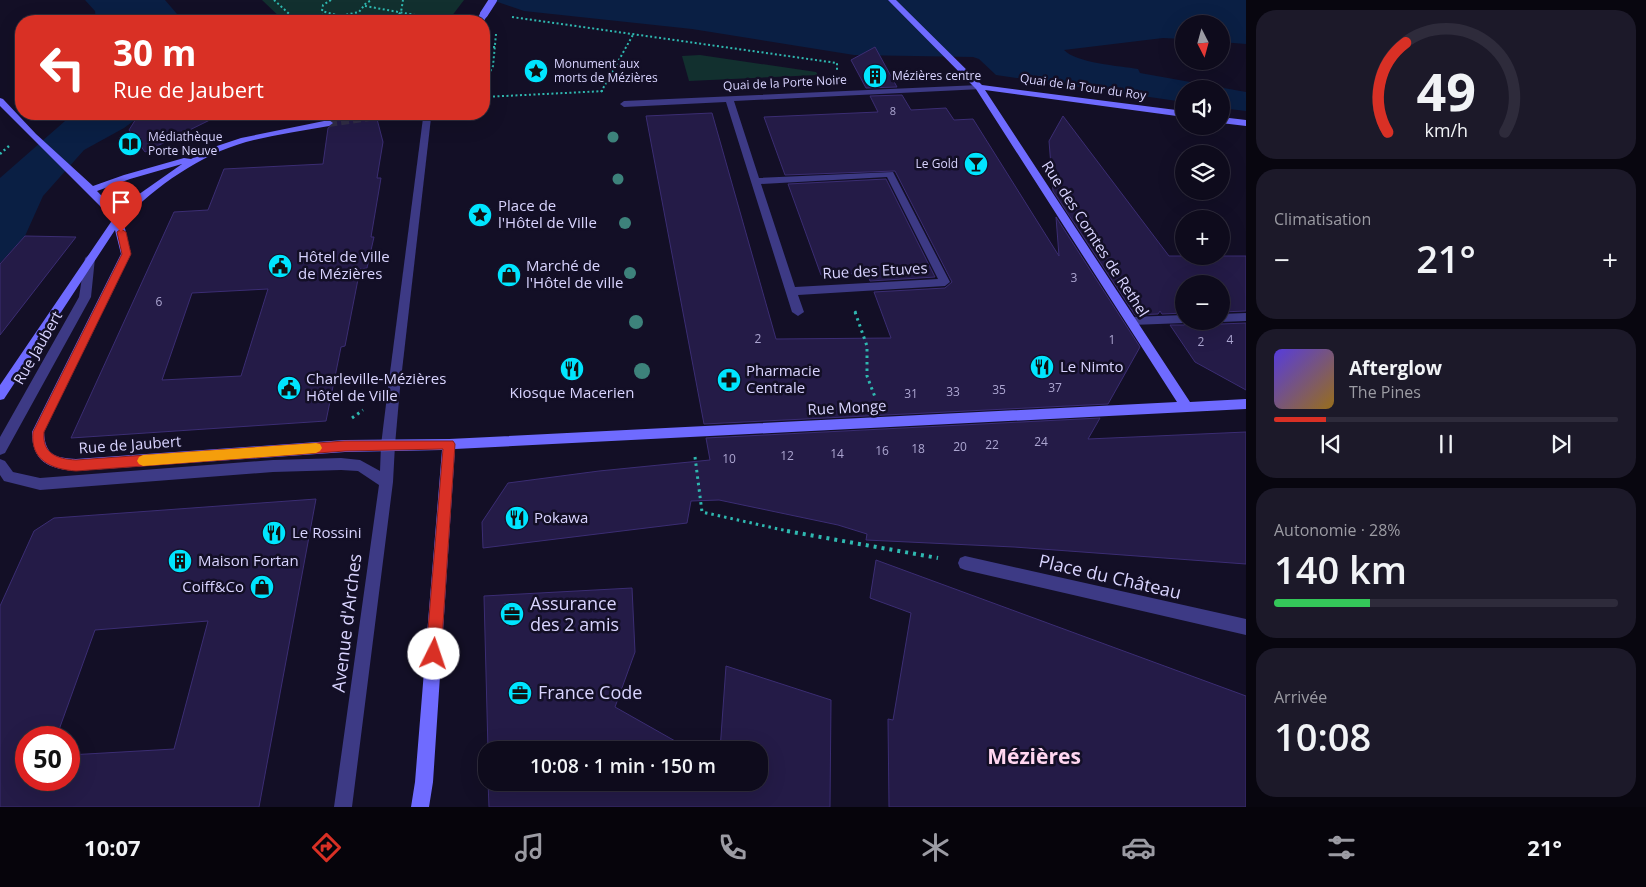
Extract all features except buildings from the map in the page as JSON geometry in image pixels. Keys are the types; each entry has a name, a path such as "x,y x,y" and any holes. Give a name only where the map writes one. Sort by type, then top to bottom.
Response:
{"main road":[{"path":"483,15 493,0"},
{"name":"Rue des Comtes de Rethel","path":"892,0 979,87 1187,407"},
{"name":"Quai de la Tour du Roy","path":"979,87 1175,113"},
{"path":"0,101 15,117"},
{"path":"18,120 91,190 118,219"},
{"path":"1230,121 1246,123"},
{"path":"91,190 127,176 204,155 244,140 329,123"},
{"path":"0,396 90,258 118,219 150,189 204,155"},
{"name":"Rue de Jaubert","path":"118,219 126,254 38,432 38,442 42,453 60,464 76,466 345,446 449,444"},
{"name":"Rue Monge","path":"449,444 1246,404"},
{"path":"420,807 424,782 449,444"}],"street":[{"name":"Quai de la Porte Noire","path":"624,104 979,87"},
{"path":"729,99 798,312"},
{"path":"388,445 427,120"},
{"name":"Rue des Etuves","path":"755,181 890,174 945,282 791,291"},
{"name":"Rue Jaubert","path":"0,449 85,297 90,258"},
{"path":"1230,318 1246,317"},
{"path":"1132,322 1175,320"},
{"name":"Avenue d'Arches","path":"343,807 386,482 388,445"},
{"path":"0,465 10,477 40,484 273,466 341,464 360,466 386,482"},
{"name":"Place du Château","path":"965,563 1246,627"}],"path":[{"path":"274,0 290,15"},
{"path":"325,14 322,8 331,0"},
{"path":"364,0 366,4"},
{"path":"352,15 363,9 372,0"},
{"path":"398,15 401,12 403,0"},
{"path":"366,4 416,15"},
{"path":"322,15 331,15"},
{"path":"512,17 837,63"},
{"path":"490,73 493,68 496,47 496,28"},
{"path":"601,92 634,33"},
{"path":"490,47 496,47"},
{"path":"490,97 609,91"},
{"path":"845,311 855,310 867,346 867,376 884,422"},
{"path":"691,432 702,512 799,534 965,563"}],"green space":[{"path":"262,0 464,0 453,15 278,15"},
{"path":"700,55 816,72 818,75 689,81 682,56"}],"water":[{"path":"85,0 165,0 178,15 95,15 95,11"},
{"path":"492,0 1246,0 1246,44 1230,43 1230,15 1175,15 1175,39 1163,38 1064,50 1088,61 1138,69 1140,73 1179,80 1175,80 1175,101 996,75 979,59 973,57 854,55 692,29 524,11"},
{"path":"1230,89 1246,92 1246,111 1230,109"},
{"path":"66,120 135,120 84,150 43,196 25,236 0,263 0,178"}],"tunnel":[{"path":"329,123 350,120"}],"slow traffic":[{"path":"143,461 316,448"}],"place":[{"name":"Monument aux morts de Mézières","path":"536,71"},
{"name":"Mézières centre","path":"875,76"},
{"name":"Médiathèque Porte Neuve","path":"130,144"},
{"name":"Le Gold","path":"976,164"},
{"name":"Place de l'Hôtel de Ville","path":"480,215"},
{"name":"Hôtel de Ville de Mézières","path":"280,266"},
{"name":"Marché de l'Hôtel de ville","path":"509,275"},
{"name":"Le Nimto","path":"1042,367"},
{"name":"Kiosque Macerien","path":"572,369"},
{"name":"Pharmacie Centrale","path":"729,380"},
{"name":"Charleville-Mézières Hôtel de Ville","path":"289,388"},
{"name":"Pokawa","path":"517,518"},
{"name":"Le Rossini","path":"274,533"},
{"name":"Maison Fortan","path":"180,561"},
{"name":"Coiff&Co","path":"262,587"},
{"name":"Assurance des 2 amis","path":"512,614"},
{"name":"France Code","path":"520,693"}],"district":[{"name":"Mézières","path":"1034,757"}],"route":[{"path":"121,232 126,254 38,432 38,442 42,453 52,461 76,466 345,446 449,444 434,654"}]}
